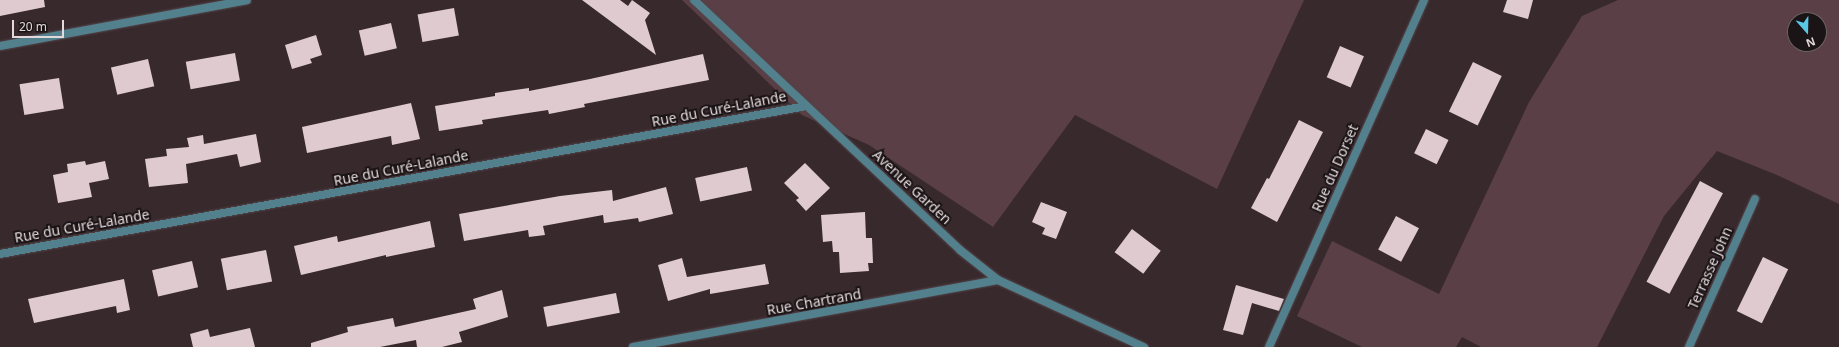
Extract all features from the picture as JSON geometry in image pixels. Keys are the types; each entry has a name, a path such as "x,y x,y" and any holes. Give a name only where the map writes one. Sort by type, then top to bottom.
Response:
{"street":[{"path":"0,46 247,0"},
{"name":"Avenue Garden","path":"694,0 960,250 998,280 1144,347"},
{"name":"Rue du Dorset","path":"1269,347 1424,0"},
{"name":"Rue du Curé-Lalande","path":"0,254 806,106"},
{"name":"Terrasse John","path":"1689,347 1755,199"},
{"name":"Rue Chartrand","path":"633,347 998,280"}],"shaded area":[{"path":"682,0 1304,0 1217,189 1075,115 993,227 869,145 802,115"},
{"path":"1618,0 1839,0 1839,204 1777,175 1717,151 1664,216 1597,347 1481,347 1462,337 1456,347 1362,347 1297,316 1332,241 1439,294 1529,102 1582,16"}],"building":[{"path":"0,0 44,0 45,7 0,16"},
{"path":"582,0 620,0 628,6 632,0 650,13 645,20 656,55"},
{"path":"1507,0 1533,0 1528,19 1503,12"},
{"path":"454,8 459,36 422,42 418,14"},
{"path":"391,23 397,48 365,56 359,30"},
{"path":"316,35 322,55 310,59 312,63 292,69 285,45"},
{"path":"1340,46 1364,56 1351,87 1327,77"},
{"path":"235,53 240,81 191,89 186,62"},
{"path":"703,54 709,80 584,104 585,107 549,114 548,110 482,120 483,124 439,131 435,106 495,96 495,93 529,88 529,91"},
{"path":"148,59 154,86 117,95 111,68"},
{"path":"1473,62 1502,76 1478,125 1449,111"},
{"path":"59,78 64,109 24,115 19,84"},
{"path":"411,103 420,139 392,145 391,136 307,153 302,127"},
{"path":"1299,120 1323,132 1277,222 1251,208 1267,178 1269,179"},
{"path":"1426,129 1448,140 1437,164 1414,153"},
{"path":"256,134 261,162 240,167 237,154 186,164 188,183 149,187 145,159 167,156 166,149 189,147 187,138 203,135 204,144"},
{"path":"85,161 86,165 105,161 109,179 89,183 92,197 58,203 53,175 68,172 67,164"},
{"path":"805,163 830,188 806,211 796,200 799,198 784,183"},
{"path":"747,167 752,190 700,201 695,178"},
{"path":"1700,181 1723,193 1669,294 1646,282"},
{"path":"666,187 673,214 639,222 638,218 604,223 603,215 543,226 545,235 529,237 528,230 464,241 459,214 560,196 612,190 613,201"},
{"path":"1041,202 1067,212 1056,239 1042,234 1045,228 1032,222"},
{"path":"865,212 866,238 872,238 873,263 868,263 869,271 840,273 839,252 833,252 832,241 823,242 821,215"},
{"path":"1396,216 1419,228 1401,262 1378,250"},
{"path":"430,221 435,247 386,257 386,255 301,275 294,246 337,236 338,242"},
{"path":"1132,229 1161,251 1143,274 1115,252"},
{"path":"266,250 272,281 227,290 221,259"},
{"path":"1763,257 1788,269 1762,323 1737,311"},
{"path":"682,258 687,277 765,264 769,284 710,294 710,289 668,301 658,265"},
{"path":"192,261 198,287 158,297 152,270"},
{"path":"124,279 130,310 117,313 116,306 34,323 28,299"},
{"path":"1236,285 1284,299 1279,311 1252,303 1243,335 1223,330"},
{"path":"502,290 508,317 459,332 462,342 442,347 417,347 416,340 380,347 311,347 311,343 348,332 347,327 393,318 395,327 476,309 473,299"},
{"path":"616,293 620,313 547,327 543,307"},
{"path":"250,328 255,347 193,347 190,334 208,329 210,337"}]}
